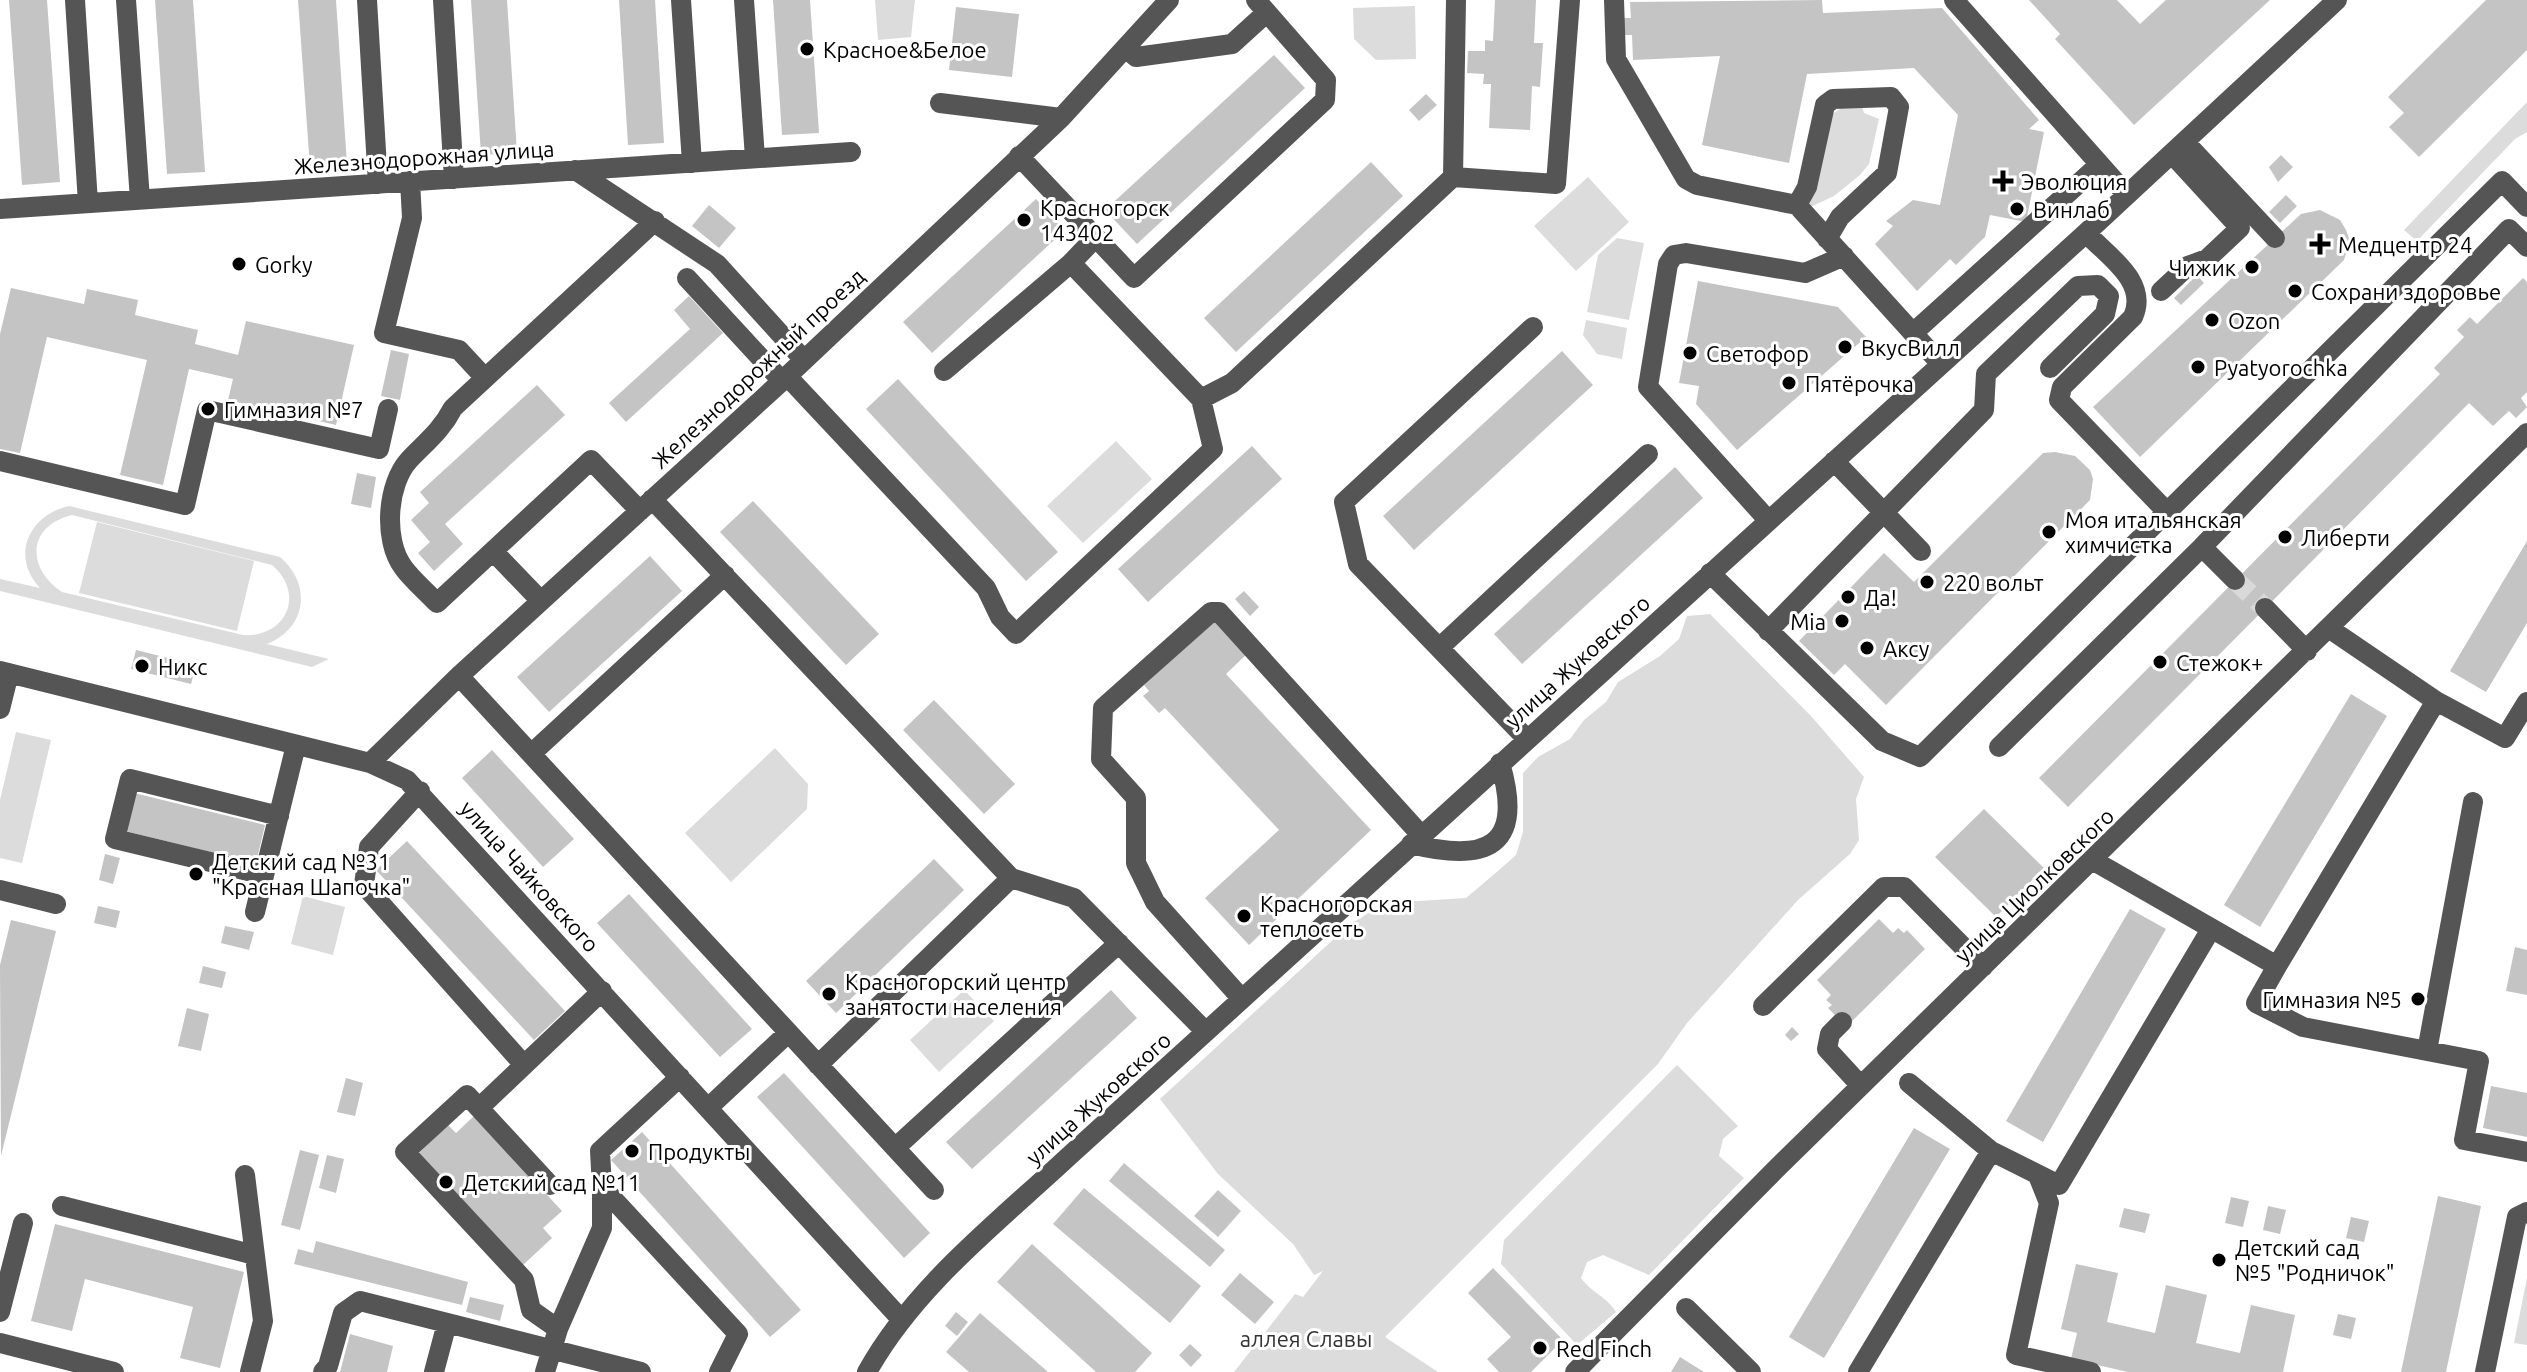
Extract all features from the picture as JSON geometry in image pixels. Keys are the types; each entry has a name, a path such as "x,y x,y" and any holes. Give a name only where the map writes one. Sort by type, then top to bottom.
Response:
{"street":[{"path":"75,0 88,203"},
{"path":"126,0 140,200"},
{"path":"367,0 378,184"},
{"path":"443,0 454,179"},
{"path":"681,0 692,163"},
{"path":"744,0 755,158"},
{"name":"Железнодорожный проезд","path":"370,763 459,676 804,360 1061,118 1169,0"},
{"path":"1201,399 1232,383 1453,177 1456,0"},
{"path":"1453,177 1556,184 1570,0"},
{"path":"1614,0 1616,59 1686,179 1697,185 1797,205 1941,364"},
{"path":"1954,0 2127,195"},
{"name":"улица Жуковского","path":"867,1372 900,1318 1068,1157 2086,233 2337,0"},
{"path":"1019,156 1134,278 1325,100 1326,80 1260,7 1232,44 1136,57 1126,48"},
{"path":"1797,205 1807,187 1825,105 1833,99 1891,97 1897,101 1899,107 1887,173 1840,217 1827,239"},
{"path":"940,103 1061,118"},
{"path":"2179,148 2275,238"},
{"path":"2161,291 2188,266 2207,259 2240,228 2179,148"},
{"name":"Железнодорожная улица","path":"0,209 851,152"},
{"path":"1913,333 2099,165"},
{"path":"575,170 717,264 804,360"},
{"path":"410,181 412,218 384,333 459,350 485,378"},
{"path":"1710,573 1882,741 1920,757 2502,181 2527,208 2509,229 2202,547 1999,747"},
{"path":"655,221 453,408 441,431 407,462 395,483 390,507 401,565 437,603 591,460 725,575 1011,878 1074,898 1206,1032"},
{"path":"2509,229 2527,247"},
{"path":"2086,233 2136,286 2138,306 2133,317 2062,387 2059,400 2167,512"},
{"path":"944,371 1071,263 1096,237"},
{"path":"1768,520 1648,387 1668,264 1674,255 1686,253 1805,273 1844,256"},
{"path":"687,278 986,588 1000,617 1016,634 1213,449 1201,399 1071,263"},
{"path":"1768,631 1984,410 1986,374 2078,286 2098,285 2109,296 2105,314 2050,368"},
{"path":"1527,739 1358,564 1344,502 1533,327"},
{"path":"0,461 185,505 207,410 379,449 388,409"},
{"name":"улица Циолковского","path":"1575,1372 1861,1086 2094,861 2527,433"},
{"path":"1439,648 1648,454"},
{"path":"1834,461 1921,551"},
{"path":"2202,547 2235,580"},
{"path":"493,551 541,601"},
{"path":"531,754 725,575"},
{"path":"2265,608 2307,651"},
{"path":"1242,999 1155,902 1142,876 1136,863 1136,798 1101,759 1103,708 1211,612 1219,612 1416,840 1459,854 1479,851 1502,834 1510,817 1509,793 1500,763"},
{"path":"2330,629 2436,701 2505,738 2524,712"},
{"path":"0,709 4,672"},
{"name":"улица Чайковского","path":"4,672 393,770 420,791 900,1318"},
{"path":"459,676 934,1190"},
{"path":"2436,701 2256,1003 2303,1027 2479,1061 2464,1140 2527,1152"},
{"path":"255,912 296,745"},
{"path":"264,875 115,839 130,779 279,816"},
{"path":"420,791 369,847 364,885 524,1065"},
{"path":"2427,1051 2473,802"},
{"path":"2094,861 2277,966"},
{"path":"818,1065 1011,878"},
{"path":"1763,1006 1884,887 1904,887 1983,967"},
{"path":"0,890 56,904"},
{"path":"1909,1083 1991,1151 2039,1178 2059,1185 2211,929"},
{"path":"895,1148 1119,943"},
{"path":"479,1108 602,991"},
{"path":"1842,1022 1830,1034 1827,1049 1861,1086"},
{"path":"708,1108 788,1033"},
{"path":"545,1372 554,1339 602,1228 600,1151 680,1077"},
{"path":"550,1185 467,1095 405,1152 524,1280 531,1310 554,1339"},
{"path":"1858,1372 1991,1151"},
{"path":"245,1175 263,1321 250,1372"},
{"path":"2039,1178 2049,1203 2016,1355 2091,1372"},
{"path":"602,1187 738,1334 719,1372"},
{"path":"62,1206 255,1255"},
{"path":"2485,1372 2517,1217 2527,1212"},
{"path":"0,1312 23,1223"},
{"path":"323,1372 328,1366 343,1313 360,1301 447,1323 554,1339 641,1372"},
{"path":"1686,1308 1751,1372"},
{"path":"434,1372 447,1323"},
{"path":"0,1343 114,1372"}],"green space":[{"path":"875,0 915,0 911,37 878,40"},
{"path":"1415,6 1416,59 1376,60 1354,39 1353,8"},
{"path":"2527,102 2527,132 2515,139 2417,241 2404,230"},
{"path":"1844,106 1862,106 1864,113 1879,119 1869,164 1834,196 1806,209 1831,115"},
{"path":"1588,177 1629,222 1576,271 1534,226"},
{"path":"1617,238 1644,243 1629,320 1587,312 1598,255"},
{"path":"1586,320 1627,328 1622,359 1597,354 1583,335"},
{"path":"1116,441 1152,479 1083,543 1047,506"},
{"path":"69,506 280,557 297,580 300,605 290,627 267,644 329,659 312,667 0,591 0,579 40,588 31,576 25,550 34,527 55,511","holes":["72,515 272,565 288,589 286,612 280,622 270,629 243,635 62,592 42,571 37,560 37,549 46,528"]},
{"path":"97,522 254,561 237,631 79,593"},
{"name":"аллея Славы","path":"1710,614 1811,716 1864,777 1856,799 1859,840 1850,854 1798,900 1687,1023 1658,1064 1385,1337 1438,1372 1234,1372 1295,1294 1303,1297 1323,1271 1314,1275 1293,1244 1218,1174 1160,1099 1349,925 1375,909 1403,902 1466,898 1498,871 1516,855 1523,832 1523,773 1538,757 1570,739 1584,720 1606,702 1618,682 1660,656 1679,639 1687,616"},
{"path":"16,732 51,740 22,863 0,858 0,800"},
{"path":"775,748 808,784 807,809 731,882 685,833"},
{"path":"303,896 345,907 333,955 291,944"},
{"path":"964,990 994,1021 939,1072 910,1040"},
{"path":"1677,1065 1738,1126 1723,1139 1719,1156 1744,1178 1649,1275 1603,1255 1587,1262 1581,1278 1616,1312 1577,1345 1501,1264 1504,1240"},
{"path":"2527,1278 2527,1345 2514,1343"}],"building":[{"path":"9,0 47,0 60,182 22,185"},
{"path":"155,0 193,0 205,172 167,174"},
{"path":"298,0 336,0 347,165 310,168"},
{"path":"471,0 507,0 517,153 481,155"},
{"path":"619,0 655,0 664,143 628,145"},
{"path":"773,0 810,0 819,133 782,135"},
{"path":"1495,0 1536,0 1534,43 1543,43 1540,87 1532,86 1530,130 1489,128 1491,84 1483,84 1484,74 1467,73 1468,51 1485,51 1485,40 1493,41"},
{"path":"1822,0 1823,13 1942,8 2039,120 2029,129 2044,132 2026,222 1990,215 1985,237 1956,265 1950,259 1917,291 1875,244 1893,226 1886,221 1913,200 1940,205 1958,115 1914,68 1807,74 1789,163 1702,145 1720,56 1633,60 1632,35 1622,35 1622,18 1631,18 1630,2"},
{"path":"2029,0 2117,0 2140,24 2166,0 2270,0 2134,125 2055,39 2060,34"},
{"path":"2486,0 2527,0 2527,50 2419,157 2389,127 2404,113 2388,97"},
{"path":"956,7 1019,14 1012,77 949,70"},
{"path":"1274,55 1305,88 1137,244 1105,210"},
{"path":"1426,94 1437,105 1419,121 1409,110"},
{"path":"2281,155 2293,167 2278,182 2269,167"},
{"path":"1371,162 1403,196 1236,352 1204,318"},
{"path":"2286,195 2297,206 2280,223 2269,212"},
{"path":"1036,199 1065,230 932,353 903,322"},
{"path":"709,205 736,228 719,248 692,226"},
{"path":"2320,210 2340,220 2346,230 2350,241 2344,260 2140,457 2093,407 2301,214"},
{"path":"2197,275 2204,283 2181,305 2174,298"},
{"path":"2523,278 2527,282 2527,392 2521,398 2527,407 2516,418 2509,411 2493,426 2469,403 2068,807 2039,778 2440,374 2434,368 2464,337 2457,330 2470,317 2477,324"},
{"path":"1698,281 1838,307 1866,337 1737,450 1696,404 1699,386 1679,383"},
{"path":"11,288 84,304 87,289 138,300 135,315 198,330 195,344 238,355 246,321 354,345 336,425 228,400 233,379 189,369 163,485 120,475 147,360 47,337 20,453 0,449 0,334"},
{"path":"689,296 723,333 626,422 609,403 690,329 674,310"},
{"path":"391,350 409,354 400,400 381,396"},
{"path":"1562,351 1593,385 1414,550 1383,516"},
{"path":"898,379 1058,552 1026,581 866,409"},
{"path":"537,385 565,415 445,524 463,544 434,571 418,553 430,542 411,520 429,503 420,492"},
{"path":"1252,446 1282,479 1148,602 1118,569"},
{"path":"2043,453 2075,456 2090,470 2093,479 2090,500 1886,705 1845,664 1834,675 1799,641 1884,553 1914,582"},
{"path":"1675,467 1703,498 1522,664 1494,634"},
{"path":"357,473 376,477 371,508 351,504"},
{"path":"753,501 879,634 846,665 720,532"},
{"path":"2527,541 2527,623 2486,692 2450,671"},
{"path":"650,556 682,591 549,712 517,677"},
{"path":"1244,591 1259,607 1250,616 1235,599"},
{"path":"1215,620 1247,654 1226,674 1371,830 1249,945 1205,898 1279,830 1165,708 1159,713 1143,696 1149,691 1144,685"},
{"path":"136,650 196,665 191,684 131,669"},
{"path":"2351,694 2387,716 2260,927 2224,905"},
{"path":"934,700 1015,784 984,814 903,730"},
{"path":"492,750 574,839 543,867 462,778"},
{"path":"134,793 265,825 256,863 125,831"},
{"path":"1984,809 2044,868 1996,917 1935,857"},
{"path":"407,841 565,1011 534,1040 376,870"},
{"path":"105,854 120,858 113,884 99,880"},
{"path":"934,859 964,890 836,1013 806,981"},
{"path":"629,894 752,1029 720,1057 597,923"},
{"path":"98,906 120,911 116,928 94,923"},
{"path":"2130,909 2166,929 2043,1142 2006,1121"},
{"path":"1879,919 1893,933 1898,928 1904,933 1907,930 1925,949 1836,1037 1824,1059 1837,1017 1828,1008 1832,1005 1826,1000 1831,995 1817,980"},
{"path":"11,920 56,931 1,1156 0,965"},
{"path":"225,926 254,932 249,950 221,943"},
{"path":"2515,947 2527,950 2527,995 2506,991"},
{"path":"203,966 226,972 222,988 199,983"},
{"path":"1111,990 1137,1018 972,1169 946,1142"},
{"path":"187,1008 209,1014 201,1051 178,1046"},
{"path":"1792,1027 1799,1034 1791,1041 1785,1035"},
{"path":"784,1073 930,1233 904,1258 757,1097"},
{"path":"346,1078 363,1083 355,1116 337,1112"},
{"path":"2491,1086 2527,1093 2527,1137 2483,1128"},
{"path":"474,1116 562,1211 543,1228 552,1238 523,1265 419,1153 448,1125 456,1133"},
{"path":"1914,1128 1950,1149 1824,1358 1789,1337"},
{"path":"642,1132 801,1310 770,1337 611,1160"},
{"path":"300,1150 319,1155 300,1230 281,1225"},
{"path":"327,1155 344,1159 336,1193 319,1188"},
{"path":"1124,1163 1225,1250 1210,1267 1109,1181"},
{"path":"1084,1188 1201,1286 1170,1323 1053,1224"},
{"path":"1218,1190 1241,1211 1218,1237 1194,1216"},
{"path":"2438,1196 2481,1206 2446,1372 2401,1372"},
{"path":"2231,1197 2249,1201 2243,1227 2225,1223"},
{"path":"2268,1206 2286,1210 2280,1234 2263,1230"},
{"path":"2124,1208 2150,1214 2145,1233 2119,1227"},
{"path":"2351,1217 2369,1221 2364,1242 2346,1238"},
{"path":"55,1224 244,1272 220,1368 180,1358 193,1307 85,1279 72,1331 31,1321"},
{"path":"316,1241 468,1282 462,1305 294,1264 298,1249 313,1253"},
{"path":"1032,1244 1152,1353 1135,1372 1096,1372 997,1282"},
{"path":"2076,1264 2118,1273 2107,1322 2155,1333 2166,1285 2207,1295 2196,1343 2240,1353 2251,1305 2295,1315 2283,1372 2128,1372 2071,1359 2077,1333 2061,1329"},
{"path":"1493,1268 1563,1340 1531,1372 1499,1372 1487,1359 1511,1337 1468,1293"},
{"path":"1240,1273 1274,1302 1255,1324 1221,1295"},
{"path":"470,1297 504,1305 500,1321 466,1312"},
{"path":"956,1312 968,1322 957,1336 945,1326"},
{"path":"980,1313 1048,1372 969,1372 946,1352"},
{"path":"2338,1314 2356,1318 2351,1339 2333,1335"},
{"path":"350,1334 393,1346 387,1372 340,1372"},
{"path":"1190,1344 1202,1355 1191,1367 1179,1355"},
{"path":"1680,1357 1704,1372 1671,1372"}],"tunnel":[{"path":"2235,580 2265,608"}],"place":[{"name":"Красное&Белое","path":"807,49"},
{"name":"Эволюция","path":"2003,181"},
{"name":"Винлаб","path":"2017,209"},
{"name":"Красногорск 143402","path":"1024,220"},
{"name":"Медцентр 24","path":"2320,244"},
{"name":"Gorky","path":"239,264"},
{"name":"Чижик","path":"2252,267"},
{"name":"Сохрани здоровье","path":"2295,291"},
{"name":"Ozon","path":"2212,320"},
{"name":"ВкусВилл","path":"1845,347"},
{"name":"Светофор","path":"1690,353"},
{"name":"Pyatyorochka","path":"2198,367"},
{"name":"Пятёрочка","path":"1789,383"},
{"name":"Гимназия №7","path":"208,409"},
{"name":"Моя итальянская химчистка","path":"2049,532"},
{"name":"Либерти","path":"2285,537"},
{"name":"220 вольт","path":"1927,582"},
{"name":"Да!","path":"1848,597"},
{"name":"Mia","path":"1842,621"},
{"name":"Аксу","path":"1867,648"},
{"name":"Стежок+","path":"2160,662"},
{"name":"Никс","path":"142,666"},
{"name":"Детский сад №31 \"Красная Шапочка\"","path":"196,874"},
{"name":"Красногорская теплосеть","path":"1244,916"},
{"name":"Красногорский центр занятости населения","path":"829,994"},
{"name":"Гимназия №5","path":"2418,999"},
{"name":"Продукты","path":"632,1151"},
{"name":"Детский сад №11","path":"446,1182"},
{"name":"Детский сад №5 \"Родничок\"","path":"2219,1260"},
{"name":"Red Finch","path":"1540,1348"}]}
